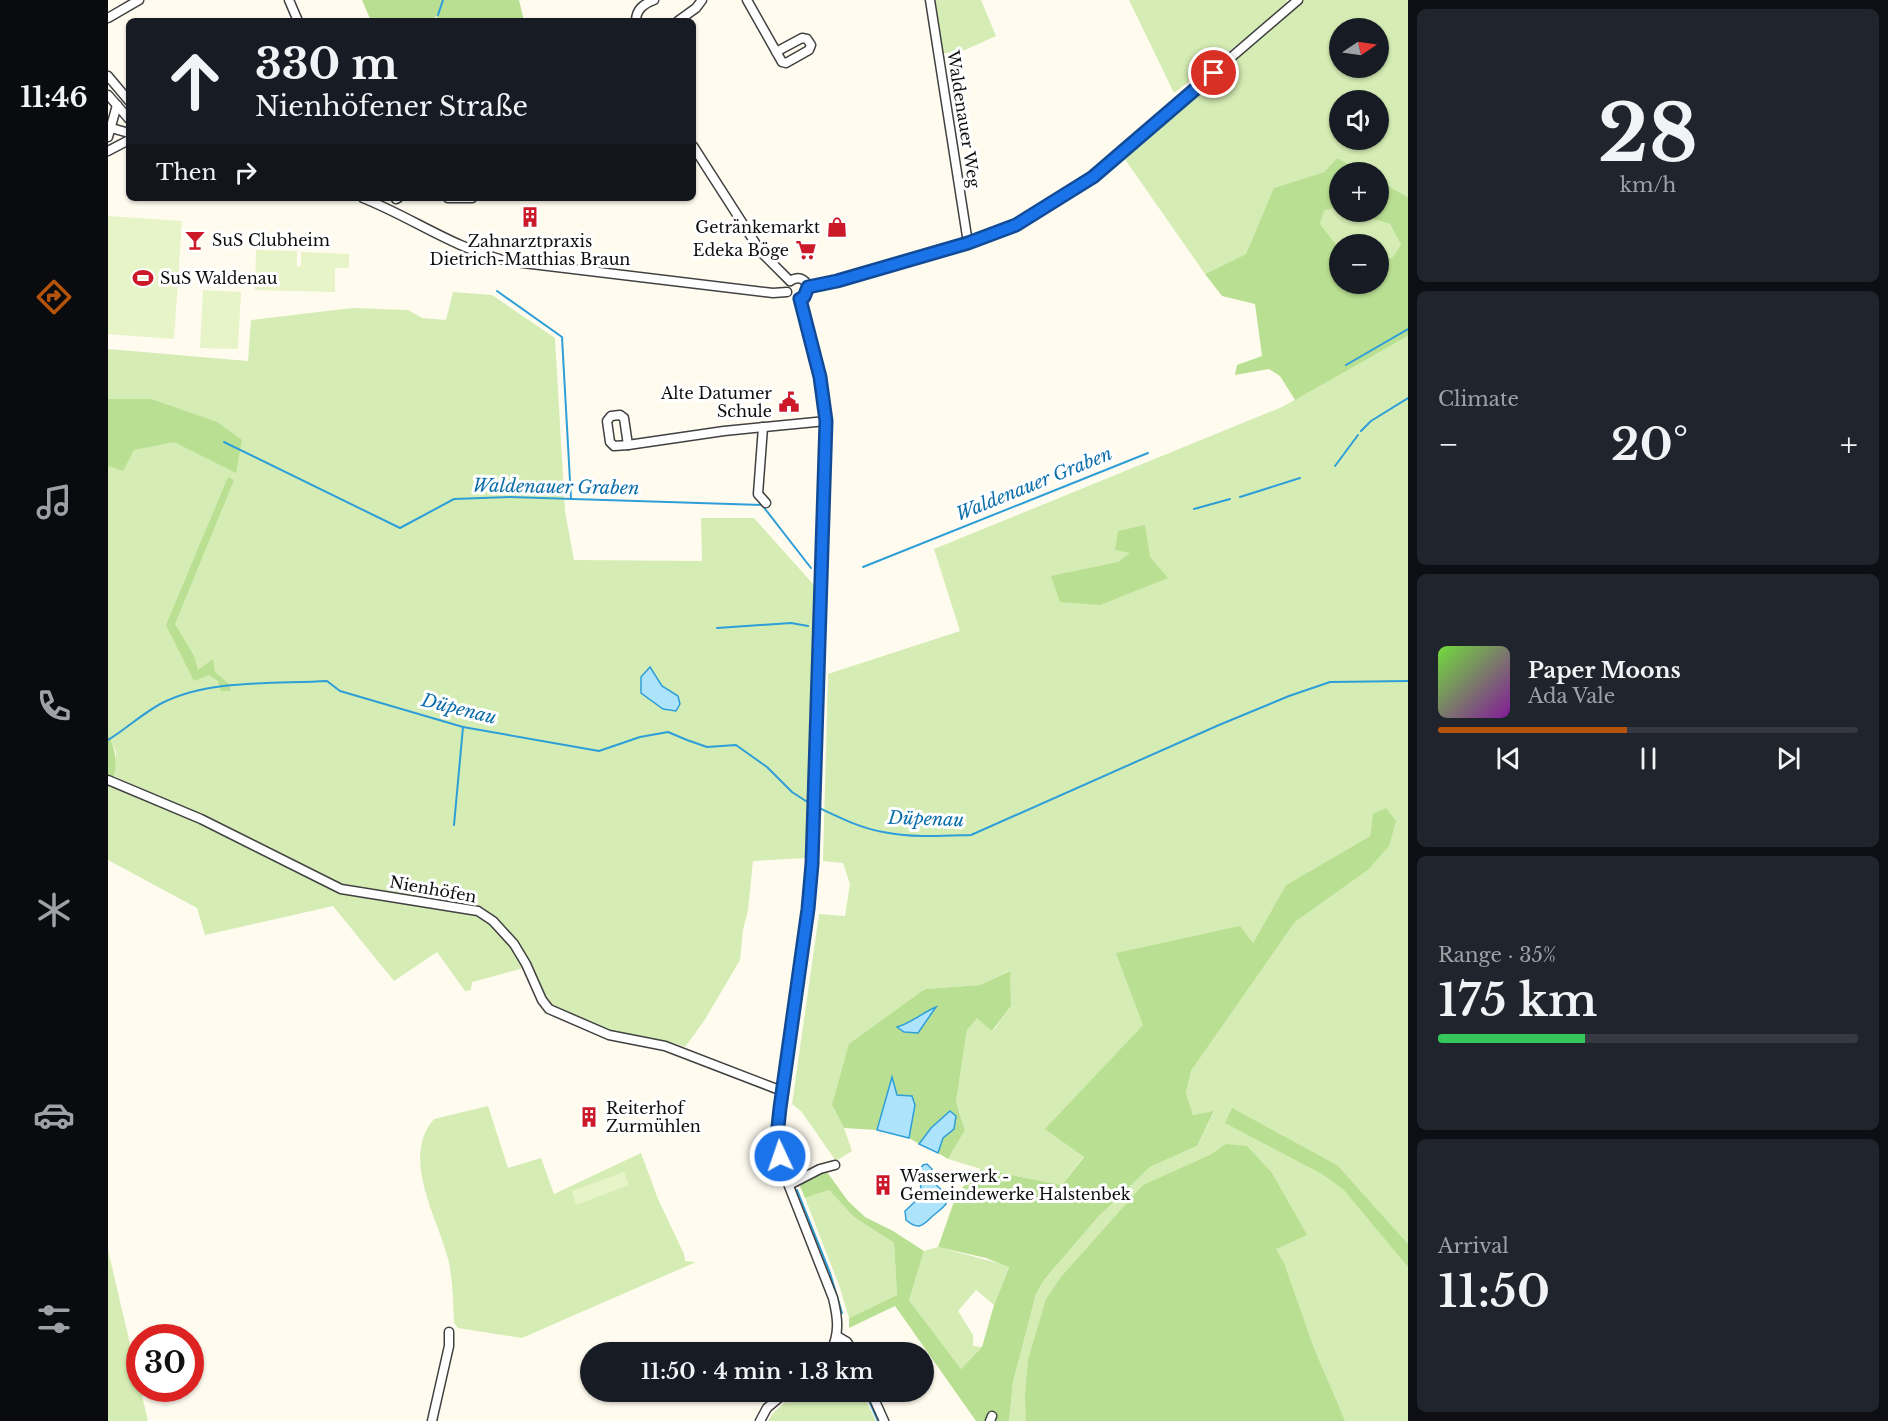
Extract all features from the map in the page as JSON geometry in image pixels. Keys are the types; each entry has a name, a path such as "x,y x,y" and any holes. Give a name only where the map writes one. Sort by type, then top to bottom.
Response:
{"street":[{"path":"108,18 139,0"},
{"path":"289,0 296,18"},
{"path":"636,18 642,6 654,0"},
{"path":"682,18 696,8 702,0"},
{"path":"747,0 776,52"},
{"name":"Waldenauer Weg","path":"930,0 968,243"},
{"path":"808,287 837,281 968,243 1016,225 1093,177 1299,0"},
{"path":"108,76 126,97"},
{"path":"108,95 126,116"},
{"path":"117,105 109,131 126,133"},
{"path":"108,152 126,142"},
{"path":"696,151 761,252 790,281"},
{"path":"369,201 457,245 482,255 507,261 697,285 773,293 788,292"},
{"path":"795,278 801,278 808,287 804,297 800,299 792,298 788,292 790,281 795,278"},
{"path":"800,299 820,377 826,421 814,813 808,909 777,1136 780,1156 789,1185 833,1298 837,1315 837,1336 835,1342"},
{"path":"628,445 826,421"},
{"path":"763,427 758,494 766,503"},
{"name":"Nienhöfen","path":"108,780 201,819 341,889 478,911 493,921 514,944 526,963 542,1000 558,1015 609,1035 665,1046 782,1090"},
{"path":"789,1185 820,1169 835,1165"},
{"path":"432,1421 449,1346 449,1332"},
{"path":"837,1336 847,1342"},
{"path":"760,1421 767,1408 774,1402"},
{"path":"875,1402 884,1421"}],"green space":[{"path":"362,0 519,0 523,18 437,18 437,16 434,18 370,18"},
{"path":"932,0 981,0 996,36 965,50 940,54"},
{"path":"1129,0 1287,0 1287,7 1174,93"},
{"path":"1301,0 1408,0 1408,197 1389,187 1389,162 1344,162 1337,158 1333,162 1329,162 1329,167 1324,172 1275,188 1246,254 1205,274 1122,155"},
{"path":"1329,167 1329,209 1324,211 1320,224 1329,235 1329,294 1389,294 1389,258 1392,258 1401,245 1390,224 1383,222 1389,222 1389,187 1408,197 1408,336 1295,400 1280,376 1269,369 1235,375 1237,365 1262,356 1255,304 1222,296 1205,274 1246,254 1274,188 1324,172"},
{"path":"1329,209 1329,222 1390,224 1401,245 1392,258 1389,258 1389,234 1329,235 1320,224 1324,211"},
{"name":"SuS Waldenau","path":"108,216 182,221 174,339 108,334"},
{"path":"256,250 297,251 297,267 301,266 301,252 349,254 349,268 335,268 335,292 255,290"},
{"path":"203,290 241,292 238,349 200,348"},
{"path":"453,292 492,295 555,338 565,511 574,560 702,561 701,518 754,518 814,585 806,858 753,861 740,960 704,1021 685,1047 610,1032 561,1015 541,992 527,967 472,982 471,990 465,991 437,952 394,981 333,906 205,935 197,908 108,860 108,786 201,823 201,816 114,776 116,752 108,733 108,349 248,361 251,320 352,308 408,310 422,318 446,320"},
{"path":"1408,336 1408,1421 1009,1421 1013,1382 1036,1294 1044,1280 1098,1217 1150,1167 1197,1146 1214,1112 1193,1115 1186,1093 1191,1071 1295,922 1368,870 1373,814 1370,836 1286,885 1253,943 1143,1025 1046,1129 1084,1156 1062,1185 981,1169 948,1159 965,1130 956,1102 967,1030 977,1017 993,1031 1011,1006 1009,971 980,985 924,989 832,1105 844,1128 852,1151 836,1161 801,1111 792,1104 819,914 845,916 850,884 843,863 823,861 828,674 960,631 934,549 1282,407"},
{"path":"108,399 151,399 217,422 242,440 236,473 174,442 134,450 123,471 108,466"},
{"path":"228,477 234,480 175,624 194,656 198,670 213,659 215,672 230,685 230,691 221,691 218,681 209,675 194,681 166,625"},
{"path":"1145,525 1150,557 1168,578 1100,605 1060,602 1051,576 1118,562 1130,553 1115,550 1118,531"},
{"path":"108,733 116,759 111,786 108,786"},
{"path":"1386,808 1396,821 1389,846 1368,870 1295,922 1191,1071 1186,1093 1193,1115 1214,1111 1197,1146 1150,1167 1098,1217 1044,1280 1036,1294 1013,1382 1009,1421 976,1421 934,1361 934,1342 920,1342 895,1306 849,1328 849,1318 897,1295 894,1243 854,1217 829,1190 805,1198 799,1184 819,1172 827,1172 848,1201 865,1217 893,1231 924,1251 909,1300 961,1369 982,1347 994,1305 1009,1267 986,1258 938,1247 957,1193 981,1169 1062,1185 1084,1157 1045,1129 1143,1025 1116,953 1240,926 1253,943 1286,885 1370,836 1373,814"},
{"path":"1010,971 1011,1006 992,1031 977,1018 967,1030 956,1102 965,1130 948,1159 938,1153 943,1138 954,1129 950,1111 931,1128 919,1144 909,1138 915,1105 897,1095 892,1078 877,1130 844,1128 832,1105 849,1044 925,989 980,985"},
{"path":"488,1106 508,1168 541,1158 554,1194 641,1153 685,1261 696,1262 522,1338 458,1328 454,1323 449,1263 425,1190 420,1152 424,1135 434,1119"},
{"path":"1232,1108 1337,1165 1408,1244 1408,1267 1343,1189 1322,1174 1225,1123"},
{"path":"1226,1144 1247,1146 1272,1173 1307,1235 1276,1249 1284,1263 1313,1346 1345,1421 1026,1421 1025,1396 1028,1360 1046,1299 1061,1277 1143,1185 1210,1155"},
{"path":"624,1172 629,1185 576,1205 572,1191"},
{"path":"829,1190 854,1217 894,1243 897,1295 849,1318 839,1285 805,1198"},
{"path":"938,1247 1009,1266 994,1305 976,1290 958,1311 973,1335 973,1346 982,1347 961,1369 909,1300 924,1251"},
{"path":"108,1250 126,1327 126,1402 144,1402 148,1421 108,1421"},
{"path":"786,1402 867,1402 876,1421 768,1421"}],"water":[{"path":"650,667 662,686 678,696 680,704 676,711 663,709 641,693 641,677"},
{"path":"936,1007 918,1033 904,1032 897,1027 907,1023"},
{"path":"892,1077 897,1095 912,1096 915,1105 909,1138 877,1130"},
{"path":"950,1111 956,1116 954,1129 943,1138 938,1153 919,1144 931,1128"},
{"path":"927,1164 932,1169 933,1182 946,1194 946,1204 925,1223 915,1226 906,1220 905,1211 921,1196 920,1169"}],"waterway":[{"path":"438,15 443,0"},
{"path":"497,291 562,337 571,499"},
{"path":"1346,365 1408,329"},
{"path":"1361,431 1371,421 1408,398"},
{"path":"1335,466 1358,435"},
{"name":"Waldenauer Graben","path":"224,442 400,528 454,499 510,497 762,505 811,568"},
{"path":"827,549 829,444"},
{"name":"Waldenauer Graben","path":"863,567 1148,453"},
{"path":"1240,497 1300,478"},
{"path":"1194,509 1230,499"},
{"path":"717,628 791,623 808,626"},
{"name":"Düpenau","path":"108,740 148,711 180,695 221,686 327,681 340,691 463,727 599,751 640,737 668,732 707,747 736,745 767,767 792,792 812,805"},
{"name":"Düpenau","path":"817,807 858,825 883,832 916,836 971,835 1289,696 1330,682 1408,681"},
{"path":"454,825 463,727"},
{"path":"797,1190 830,1273 842,1313"},
{"path":"869,1402 878,1421"}],"place":[{"name":"Zahnarztpraxis Dietrich-Matthias Braun","path":"530,217"},
{"name":"Getränkemarkt","path":"837,227"},
{"name":"SuS Clubheim","path":"195,240"},
{"name":"Edeka Böge","path":"806,250"},
{"name":"SuS Waldenau","path":"143,278"},
{"name":"Alte Datumer Schule","path":"789,402"},
{"name":"Reiterhof Zurmühlen","path":"589,1117"},
{"name":"Wasserwerk - Gemeindewerke Halstenbek","path":"883,1185"}],"route":[{"path":"780,1156 777,1136 780,1108 808,909 812,864 826,421 820,377 800,299 808,292 808,287 837,281 968,243 1028,219 1093,177 1214,73"}]}
